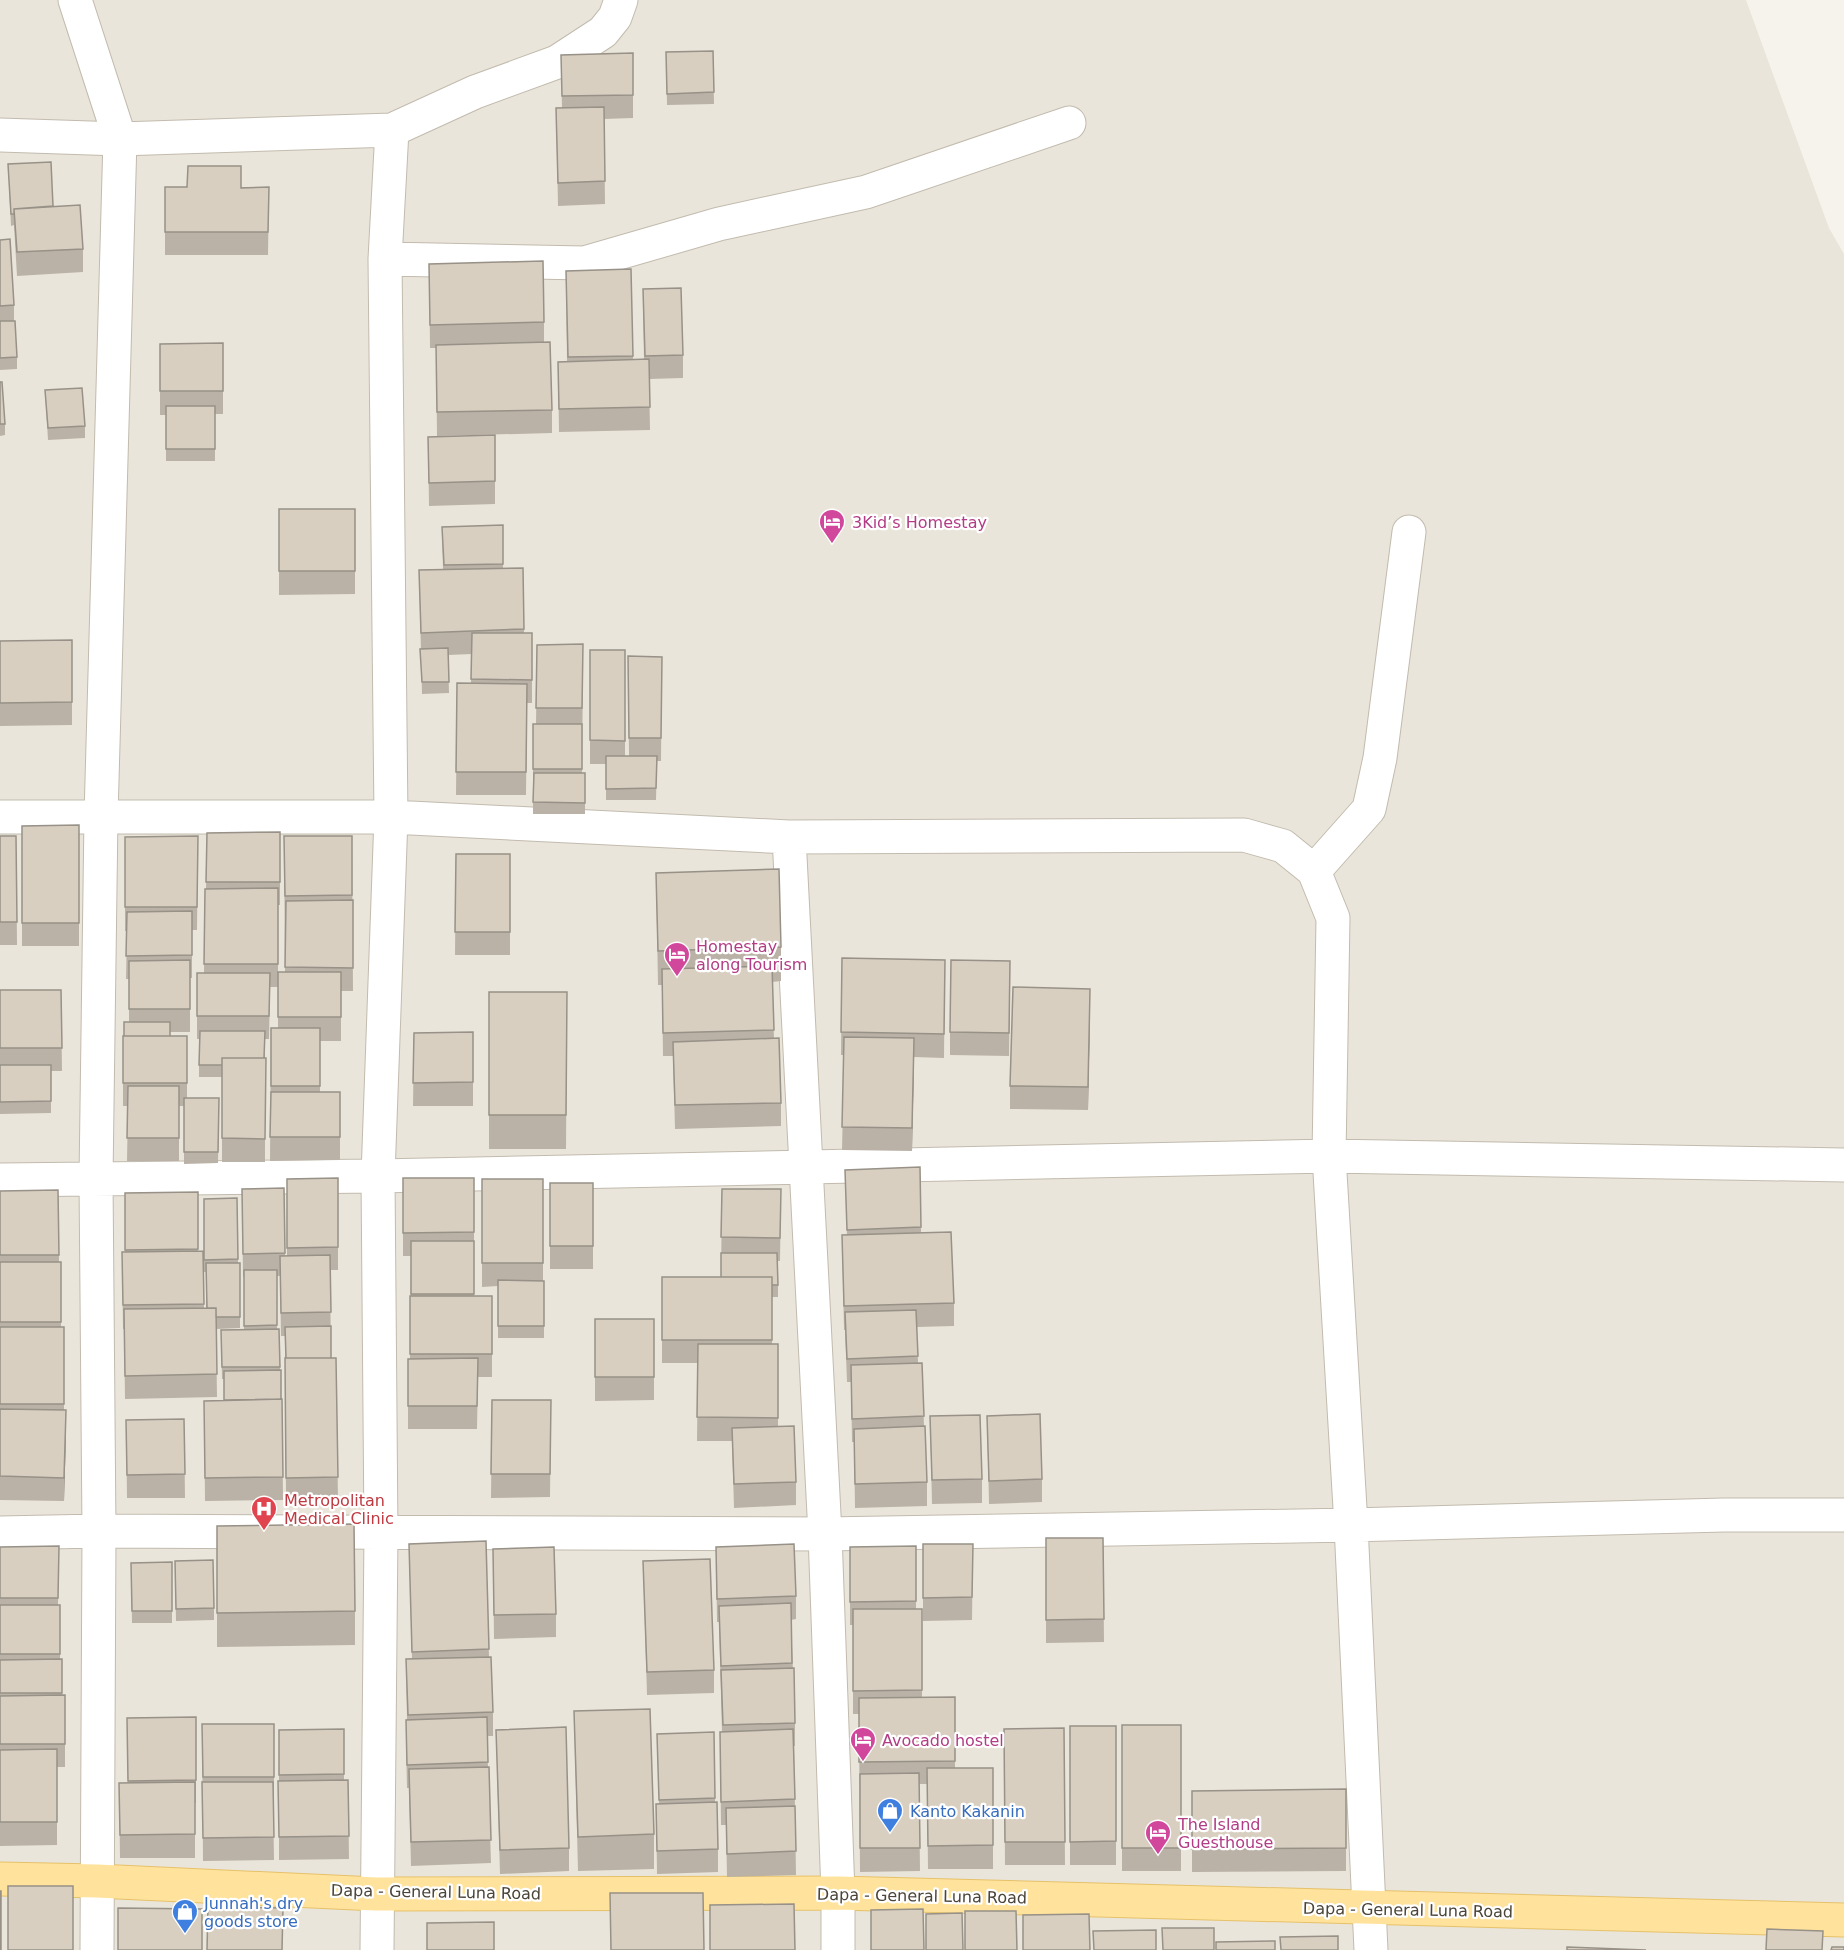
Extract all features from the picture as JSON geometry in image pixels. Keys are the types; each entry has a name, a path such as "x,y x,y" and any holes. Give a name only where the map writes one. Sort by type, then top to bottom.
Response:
{"main road":[{"name":"Dapa - General Luna Road","path":"0,1879 97,1881 376,1894 838,1893 1844,1920"}],"street":[{"path":"75,0 120,139 101,816 96,1179 99,1531 97,1950"},
{"path":"0,135 120,139 392,130 475,92 557,62 603,32 615,17 621,0"},
{"path":"385,259 584,263 720,224 866,192 1069,123"},
{"path":"377,1950 381,1533 378,1176 392,817 385,259 392,130"},
{"path":"1314,871 1369,809 1380,758 1409,532"},
{"path":"0,817 392,817 789,837 1244,835 1283,846 1314,871 1333,918 1329,1156 1351,1525 1371,1950"},
{"path":"789,837 825,1534 838,1950"},
{"path":"0,1180 378,1176 1329,1156 1844,1165"},
{"path":"0,1533 99,1531 825,1534 1351,1525 1724,1515 1844,1515"}],"shaded area":[{"path":"0,0 1746,0 1829,228 1844,254 1844,1950 0,1950"}],"building":[{"path":"713,51 714,92 667,94 666,52"},
{"path":"633,53 633,95 562,96 561,55"},
{"path":"604,107 605,181 558,183 556,108"},
{"path":"51,162 53,206 14,209 14,214 11,214 8,164"},
{"path":"188,166 241,166 241,188 269,187 268,232 165,232 165,187 187,187"},
{"path":"80,205 83,249 17,252 14,209"},
{"path":"10,239 14,305 0,306 0,240"},
{"path":"543,261 544,322 430,325 429,264"},
{"path":"631,269 633,356 568,357 566,271"},
{"path":"681,288 683,355 645,356 643,289"},
{"path":"0,321 15,321 17,357 0,358"},
{"path":"550,342 552,410 437,412 436,345"},
{"path":"223,343 223,391 160,391 160,344"},
{"path":"649,359 650,407 559,409 558,362"},
{"path":"0,382 2,382 5,424 0,424"},
{"path":"82,388 85,426 48,428 45,390"},
{"path":"166,406 215,406 215,449 166,449"},
{"path":"495,435 495,481 429,483 428,437"},
{"path":"279,509 355,509 355,571 279,571"},
{"path":"503,525 503,564 444,565 442,527"},
{"path":"523,568 524,629 421,633 419,570"},
{"path":"472,633 532,633 532,680 471,679"},
{"path":"72,640 72,702 0,703 0,641"},
{"path":"583,644 582,708 536,708 537,645"},
{"path":"448,648 449,682 422,682 420,649"},
{"path":"590,650 625,650 625,741 590,740"},
{"path":"628,656 662,657 661,738 629,738"},
{"path":"457,683 527,684 526,772 456,772"},
{"path":"533,724 582,724 582,769 533,769"},
{"path":"606,756 657,756 656,788 606,789"},
{"path":"534,773 585,773 585,803 533,802"},
{"path":"79,825 79,923 22,923 22,826"},
{"path":"280,832 280,882 206,882 207,833"},
{"path":"0,836 16,836 17,922 0,922"},
{"path":"198,836 197,907 125,907 125,837"},
{"path":"284,836 352,836 352,895 285,896"},
{"path":"456,854 510,854 510,932 455,932"},
{"path":"779,869 781,947 658,951 656,873"},
{"path":"278,888 278,964 204,964 205,889"},
{"path":"353,900 353,968 285,967 286,901"},
{"path":"192,911 192,955 126,956 127,912"},
{"path":"842,958 945,960 944,1034 841,1032"},
{"path":"190,960 190,1009 129,1009 129,961"},
{"path":"951,960 1010,961 1009,1033 950,1032"},
{"path":"772,966 774,1030 663,1033 662,969"},
{"path":"278,972 341,972 341,1017 278,1017"},
{"path":"197,973 270,973 269,1016 197,1016"},
{"path":"1013,987 1090,989 1088,1087 1010,1086"},
{"path":"0,990 61,990 62,1048 0,1048"},
{"path":"489,992 567,992 566,1115 489,1115"},
{"path":"124,1022 170,1022 170,1036 124,1036"},
{"path":"271,1028 320,1028 320,1086 271,1086"},
{"path":"200,1031 265,1031 264,1058 222,1058 222,1065 199,1065"},
{"path":"473,1032 473,1082 413,1083 414,1033"},
{"path":"123,1036 187,1036 187,1083 123,1083"},
{"path":"844,1037 914,1038 912,1128 842,1127"},
{"path":"779,1038 781,1103 675,1105 673,1042"},
{"path":"222,1058 266,1058 265,1139 222,1138"},
{"path":"0,1065 51,1065 51,1101 0,1102"},
{"path":"128,1086 179,1086 179,1138 127,1138"},
{"path":"271,1092 340,1092 340,1137 270,1137"},
{"path":"184,1098 219,1098 218,1152 184,1152"},
{"path":"920,1167 921,1227 847,1230 845,1170"},
{"path":"338,1178 338,1247 287,1248 287,1179"},
{"path":"403,1178 474,1178 474,1232 403,1233"},
{"path":"482,1179 543,1179 543,1263 482,1263"},
{"path":"550,1183 593,1183 593,1246 550,1246"},
{"path":"284,1188 285,1253 243,1254 242,1189"},
{"path":"722,1189 781,1189 780,1238 721,1237"},
{"path":"58,1190 59,1255 0,1255 0,1191"},
{"path":"198,1192 198,1249 125,1250 125,1193"},
{"path":"237,1198 238,1259 204,1260 204,1199"},
{"path":"951,1232 954,1303 844,1306 842,1235"},
{"path":"411,1241 474,1241 474,1294 411,1294"},
{"path":"203,1251 204,1304 123,1305 122,1252"},
{"path":"721,1253 777,1253 778,1285 772,1285 772,1277 721,1277"},
{"path":"330,1255 331,1312 281,1313 280,1256"},
{"path":"0,1262 61,1262 61,1322 0,1322"},
{"path":"206,1263 240,1263 240,1317 216,1317 216,1308 207,1308"},
{"path":"244,1270 277,1270 277,1325 244,1326"},
{"path":"662,1277 772,1277 772,1340 662,1340"},
{"path":"498,1280 544,1281 544,1326 498,1326"},
{"path":"410,1296 492,1296 492,1354 410,1354"},
{"path":"216,1308 217,1374 125,1376 124,1309"},
{"path":"916,1310 918,1356 847,1359 845,1312"},
{"path":"595,1319 654,1319 654,1377 595,1377"},
{"path":"331,1326 331,1358 286,1358 285,1327"},
{"path":"0,1327 64,1327 64,1404 0,1404"},
{"path":"279,1329 280,1367 222,1367 221,1330"},
{"path":"698,1344 778,1344 778,1418 697,1417"},
{"path":"285,1358 336,1358 338,1477 286,1478"},
{"path":"478,1358 477,1406 408,1406 408,1359"},
{"path":"922,1363 924,1416 852,1419 851,1365"},
{"path":"281,1370 281,1399 224,1400 224,1371"},
{"path":"282,1399 283,1477 205,1478 204,1401"},
{"path":"492,1400 551,1400 550,1474 491,1474"},
{"path":"0,1409 66,1410 64,1478 0,1476"},
{"path":"1040,1414 1042,1479 989,1481 987,1416"},
{"path":"980,1415 982,1479 932,1480 930,1416"},
{"path":"184,1419 185,1474 127,1475 126,1420"},
{"path":"794,1426 796,1482 734,1484 732,1428"},
{"path":"925,1426 927,1482 855,1484 854,1429"},
{"path":"354,1524 355,1611 217,1613 217,1526"},
{"path":"1046,1538 1103,1538 1104,1619 1046,1620"},
{"path":"486,1541 489,1649 412,1652 409,1544"},
{"path":"794,1544 796,1596 717,1599 716,1547"},
{"path":"923,1544 973,1544 972,1597 923,1598"},
{"path":"59,1546 58,1598 0,1598 0,1547"},
{"path":"916,1546 916,1601 850,1602 850,1547"},
{"path":"554,1547 556,1614 494,1615 493,1549"},
{"path":"710,1559 714,1670 647,1672 643,1561"},
{"path":"213,1560 214,1608 176,1609 175,1561"},
{"path":"172,1562 172,1611 132,1611 131,1563"},
{"path":"791,1603 792,1663 721,1666 719,1606"},
{"path":"0,1605 60,1605 60,1654 0,1654"},
{"path":"853,1609 922,1609 922,1690 853,1691"},
{"path":"491,1657 493,1712 408,1715 406,1659"},
{"path":"62,1659 62,1693 0,1693 0,1660"},
{"path":"794,1668 795,1723 723,1725 721,1670"},
{"path":"65,1695 65,1744 0,1744 0,1696"},
{"path":"955,1697 955,1761 859,1762 859,1698"},
{"path":"650,1709 654,1834 578,1837 574,1711"},
{"path":"196,1717 196,1780 128,1781 127,1718"},
{"path":"487,1717 488,1762 407,1765 406,1720"},
{"path":"202,1724 274,1724 274,1777 203,1777"},
{"path":"1122,1725 1181,1725 1181,1848 1122,1848"},
{"path":"1070,1726 1116,1726 1116,1841 1070,1842"},
{"path":"566,1727 569,1848 500,1850 496,1730"},
{"path":"1064,1728 1065,1842 1005,1842 1004,1729"},
{"path":"344,1729 344,1774 279,1775 279,1730"},
{"path":"793,1729 795,1799 721,1802 720,1732"},
{"path":"714,1732 715,1798 659,1800 657,1734"},
{"path":"57,1749 57,1822 0,1822 0,1750"},
{"path":"489,1767 491,1840 411,1842 409,1769"},
{"path":"927,1768 993,1768 993,1845 928,1846"},
{"name":"Kanto Kakanin","path":"919,1773 920,1848 860,1848 860,1774"},
{"path":"348,1780 349,1836 279,1837 278,1781"},
{"path":"195,1782 195,1834 120,1835 119,1783"},
{"path":"202,1782 273,1782 274,1837 203,1838"},
{"path":"1346,1789 1346,1848 1192,1849 1192,1791"},
{"path":"717,1802 718,1849 657,1851 656,1804"},
{"path":"795,1806 796,1851 727,1854 726,1808"},
{"path":"8,1886 73,1886 73,1950 8,1950"},
{"path":"1,1891 1,1950 0,1950"},
{"path":"610,1893 703,1893 704,1950 611,1950"},
{"path":"794,1904 795,1950 710,1950 710,1905"},
{"path":"208,1907 283,1908 282,1950 207,1950"},
{"path":"118,1908 202,1909 202,1950 118,1950"},
{"path":"923,1909 924,1950 871,1950 871,1910"},
{"path":"965,1911 1016,1911 1017,1950 965,1950"},
{"path":"962,1913 963,1950 926,1950 926,1914"},
{"path":"1089,1914 1090,1950 1023,1950 1023,1915"},
{"path":"494,1922 494,1950 427,1950 427,1923"},
{"path":"1162,1928 1214,1928 1214,1950 1163,1950"},
{"path":"1767,1929 1823,1931 1822,1950 1766,1950"},
{"path":"1156,1930 1156,1950 1094,1950 1093,1931"},
{"path":"1338,1936 1338,1950 1281,1950 1280,1937"},
{"path":"1275,1941 1275,1950 1216,1950 1216,1942"},
{"path":"1567,1947 1646,1950 1567,1950"},
{"path":"1832,1947 1844,1947 1844,1950 1831,1950"}],"place":[{"name":"3Kid’s Homestay","path":"832,545"},
{"name":"Homestay along Tourism","path":"677,978"},
{"name":"Metropolitan Medical Clinic","path":"264,1532"},
{"name":"Avocado hostel","path":"863,1763"},
{"name":"Kanto Kakanin","path":"890,1834"},
{"name":"The Island Guesthouse","path":"1158,1856"},
{"name":"Junnah's dry goods store","path":"185,1935"}]}
